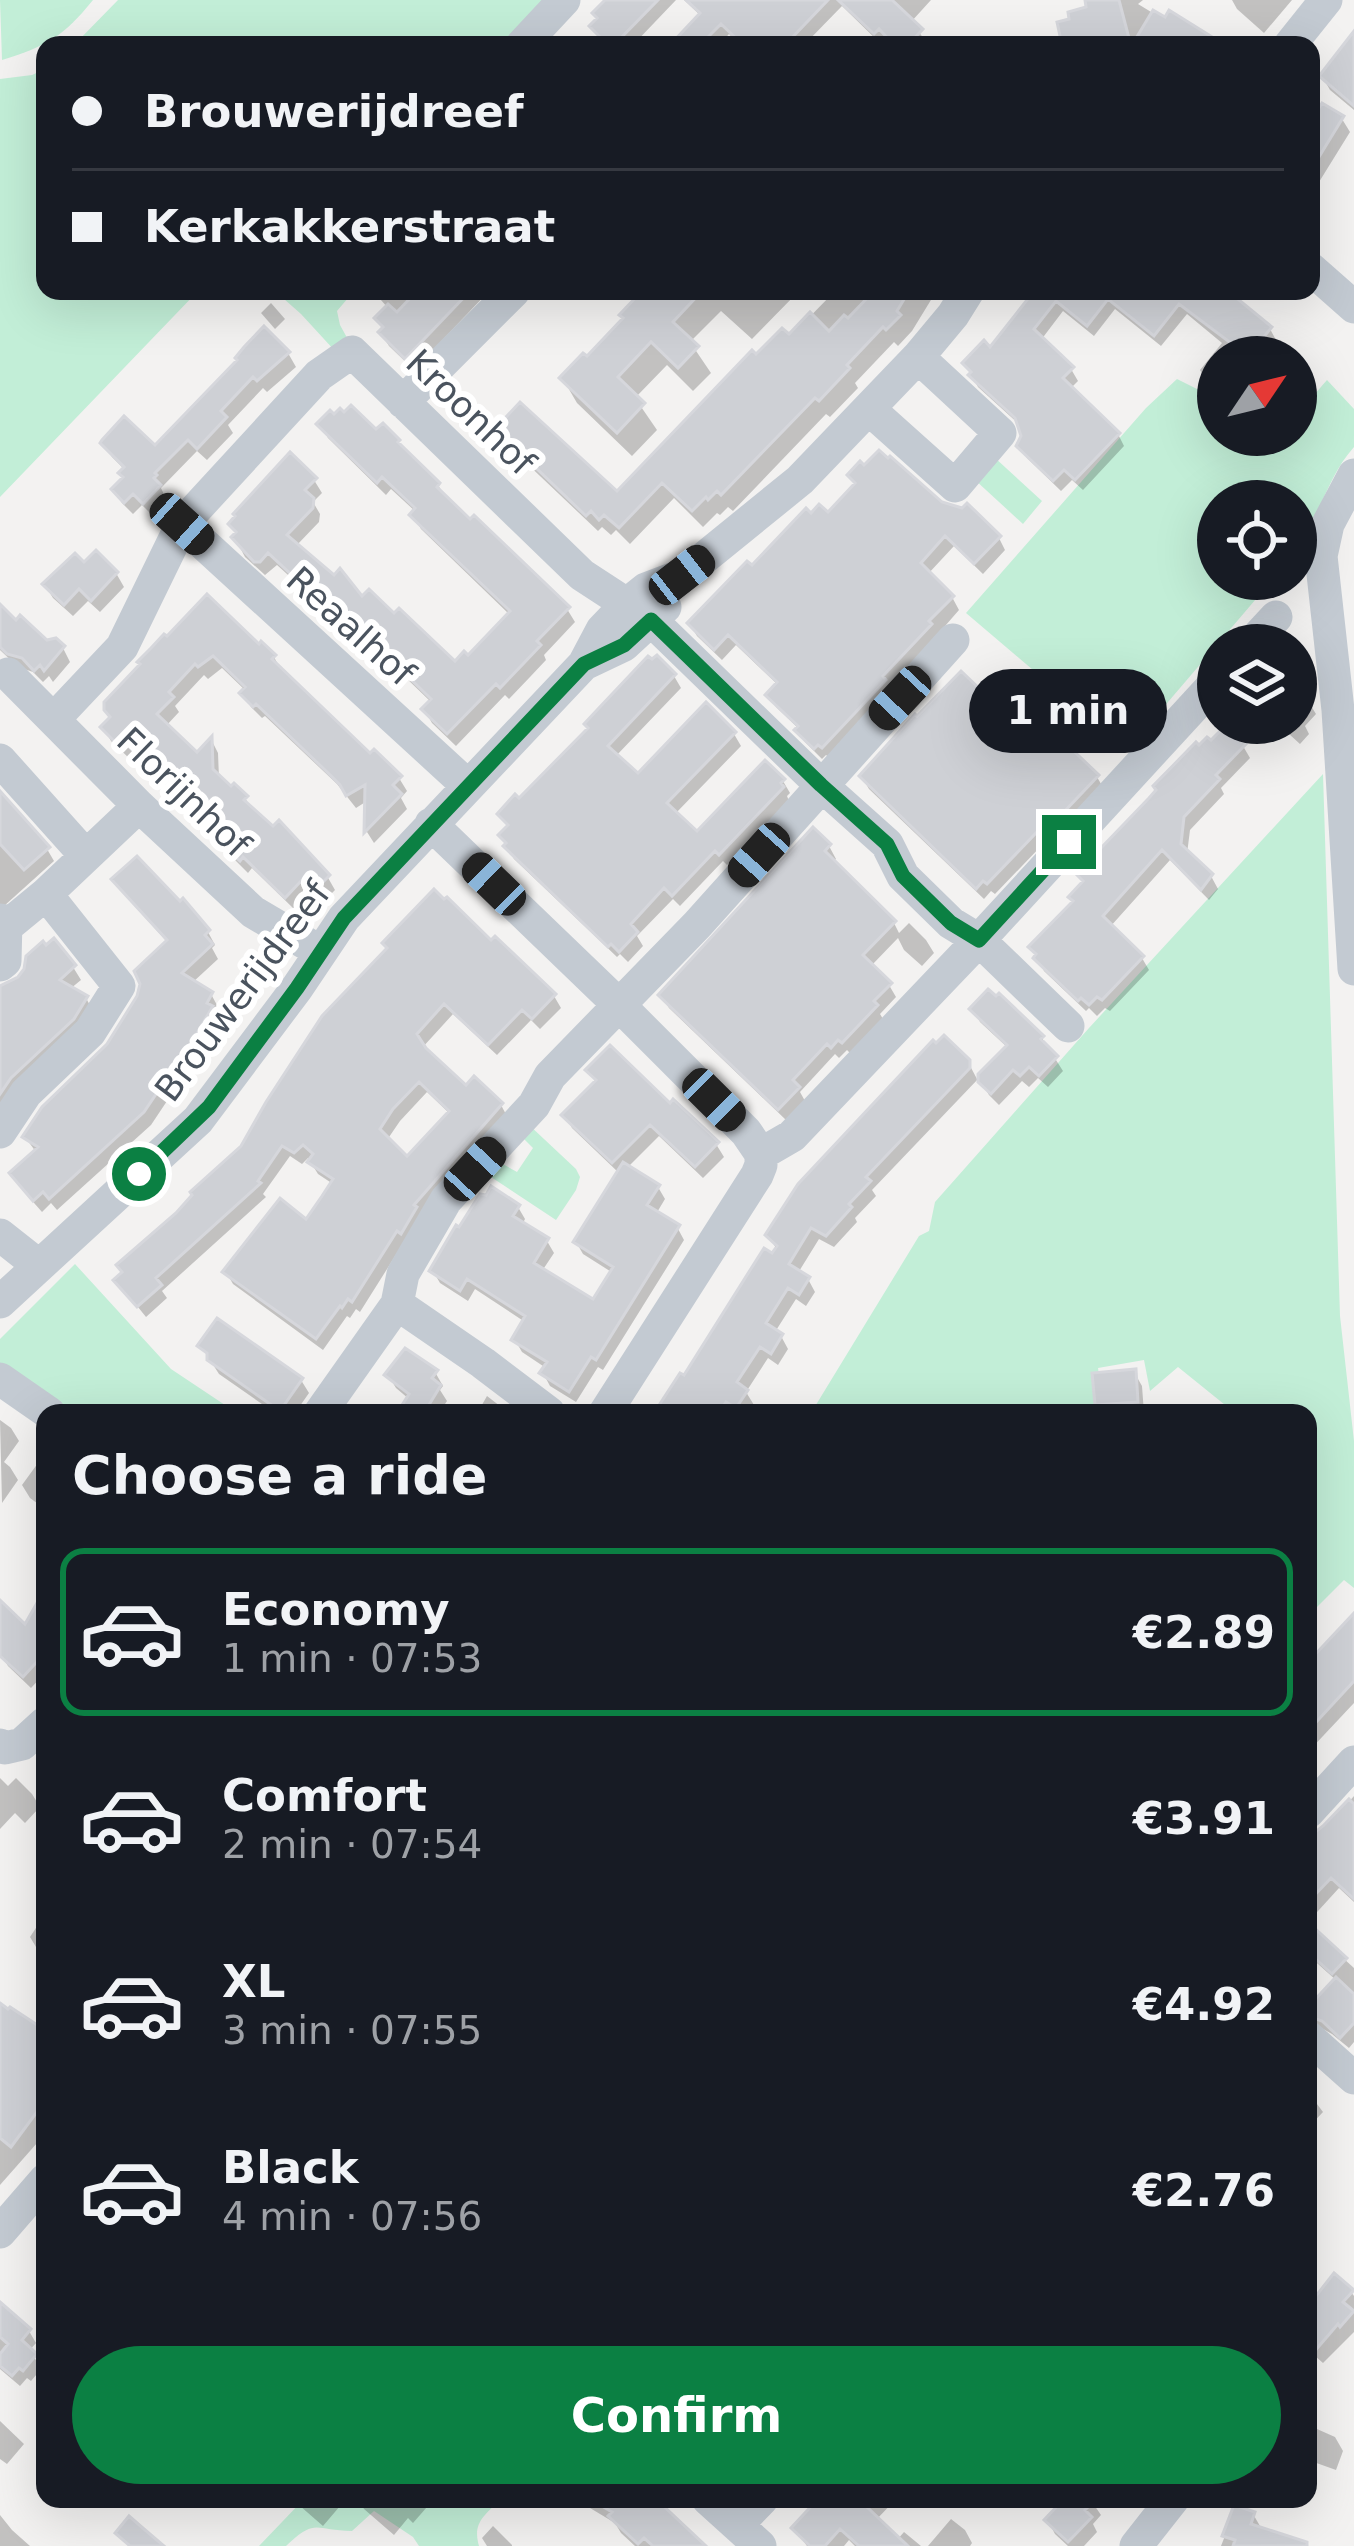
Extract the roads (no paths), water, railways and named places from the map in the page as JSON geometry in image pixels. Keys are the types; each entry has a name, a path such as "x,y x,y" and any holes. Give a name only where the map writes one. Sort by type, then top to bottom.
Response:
{"street":[{"path":"530,36 564,0"},
{"path":"1297,36 1325,0"},
{"path":"1320,277 1354,307"},
{"path":"403,402 505,300"},
{"name":"Brouwerijdreef","path":"0,1302 198,1120 344,918 584,664 624,645 638,613 666,606 682,575 779,499 918,357 962,300"},
{"name":"Kroonhof","path":"54,719 122,647 182,524 319,375 352,352 582,575 638,613 887,844 903,876 951,923 979,940 1068,1026"},
{"path":"869,409 956,486 1000,433 918,357"},
{"path":"1354,475 1328,524 1321,556 1347,735 1354,969"},
{"name":"Reaalhof","path":"182,524 468,786"},
{"path":"1270,624 1276,617"},
{"path":"326,1404 397,1304 403,1274 446,1200 534,1106 550,1076 697,925 953,640"},
{"name":"Florijnhof","path":"8,674 253,912 319,951"},
{"path":"761,1154 792,1136 1197,703"},
{"path":"0,760 86,856"},
{"path":"0,965 4,961 3,921 12,922 46,894 139,806"},
{"path":"431,824 619,1004 746,1132 761,1154 757,1175 610,1404"},
{"path":"0,1132 26,1093 90,1032 119,986 46,894"},
{"path":"0,1235 38,1265"},
{"path":"397,1304 537,1404"},
{"path":"0,1379 36,1404"},
{"path":"0,1745 22,1744 36,1731"},
{"path":"1317,1802 1354,1762"},
{"path":"1317,2045 1354,2078"},
{"path":"0,2232 36,2190"},
{"path":"718,2508 748,2536"},
{"path":"1136,2546 1165,2508"}]}
